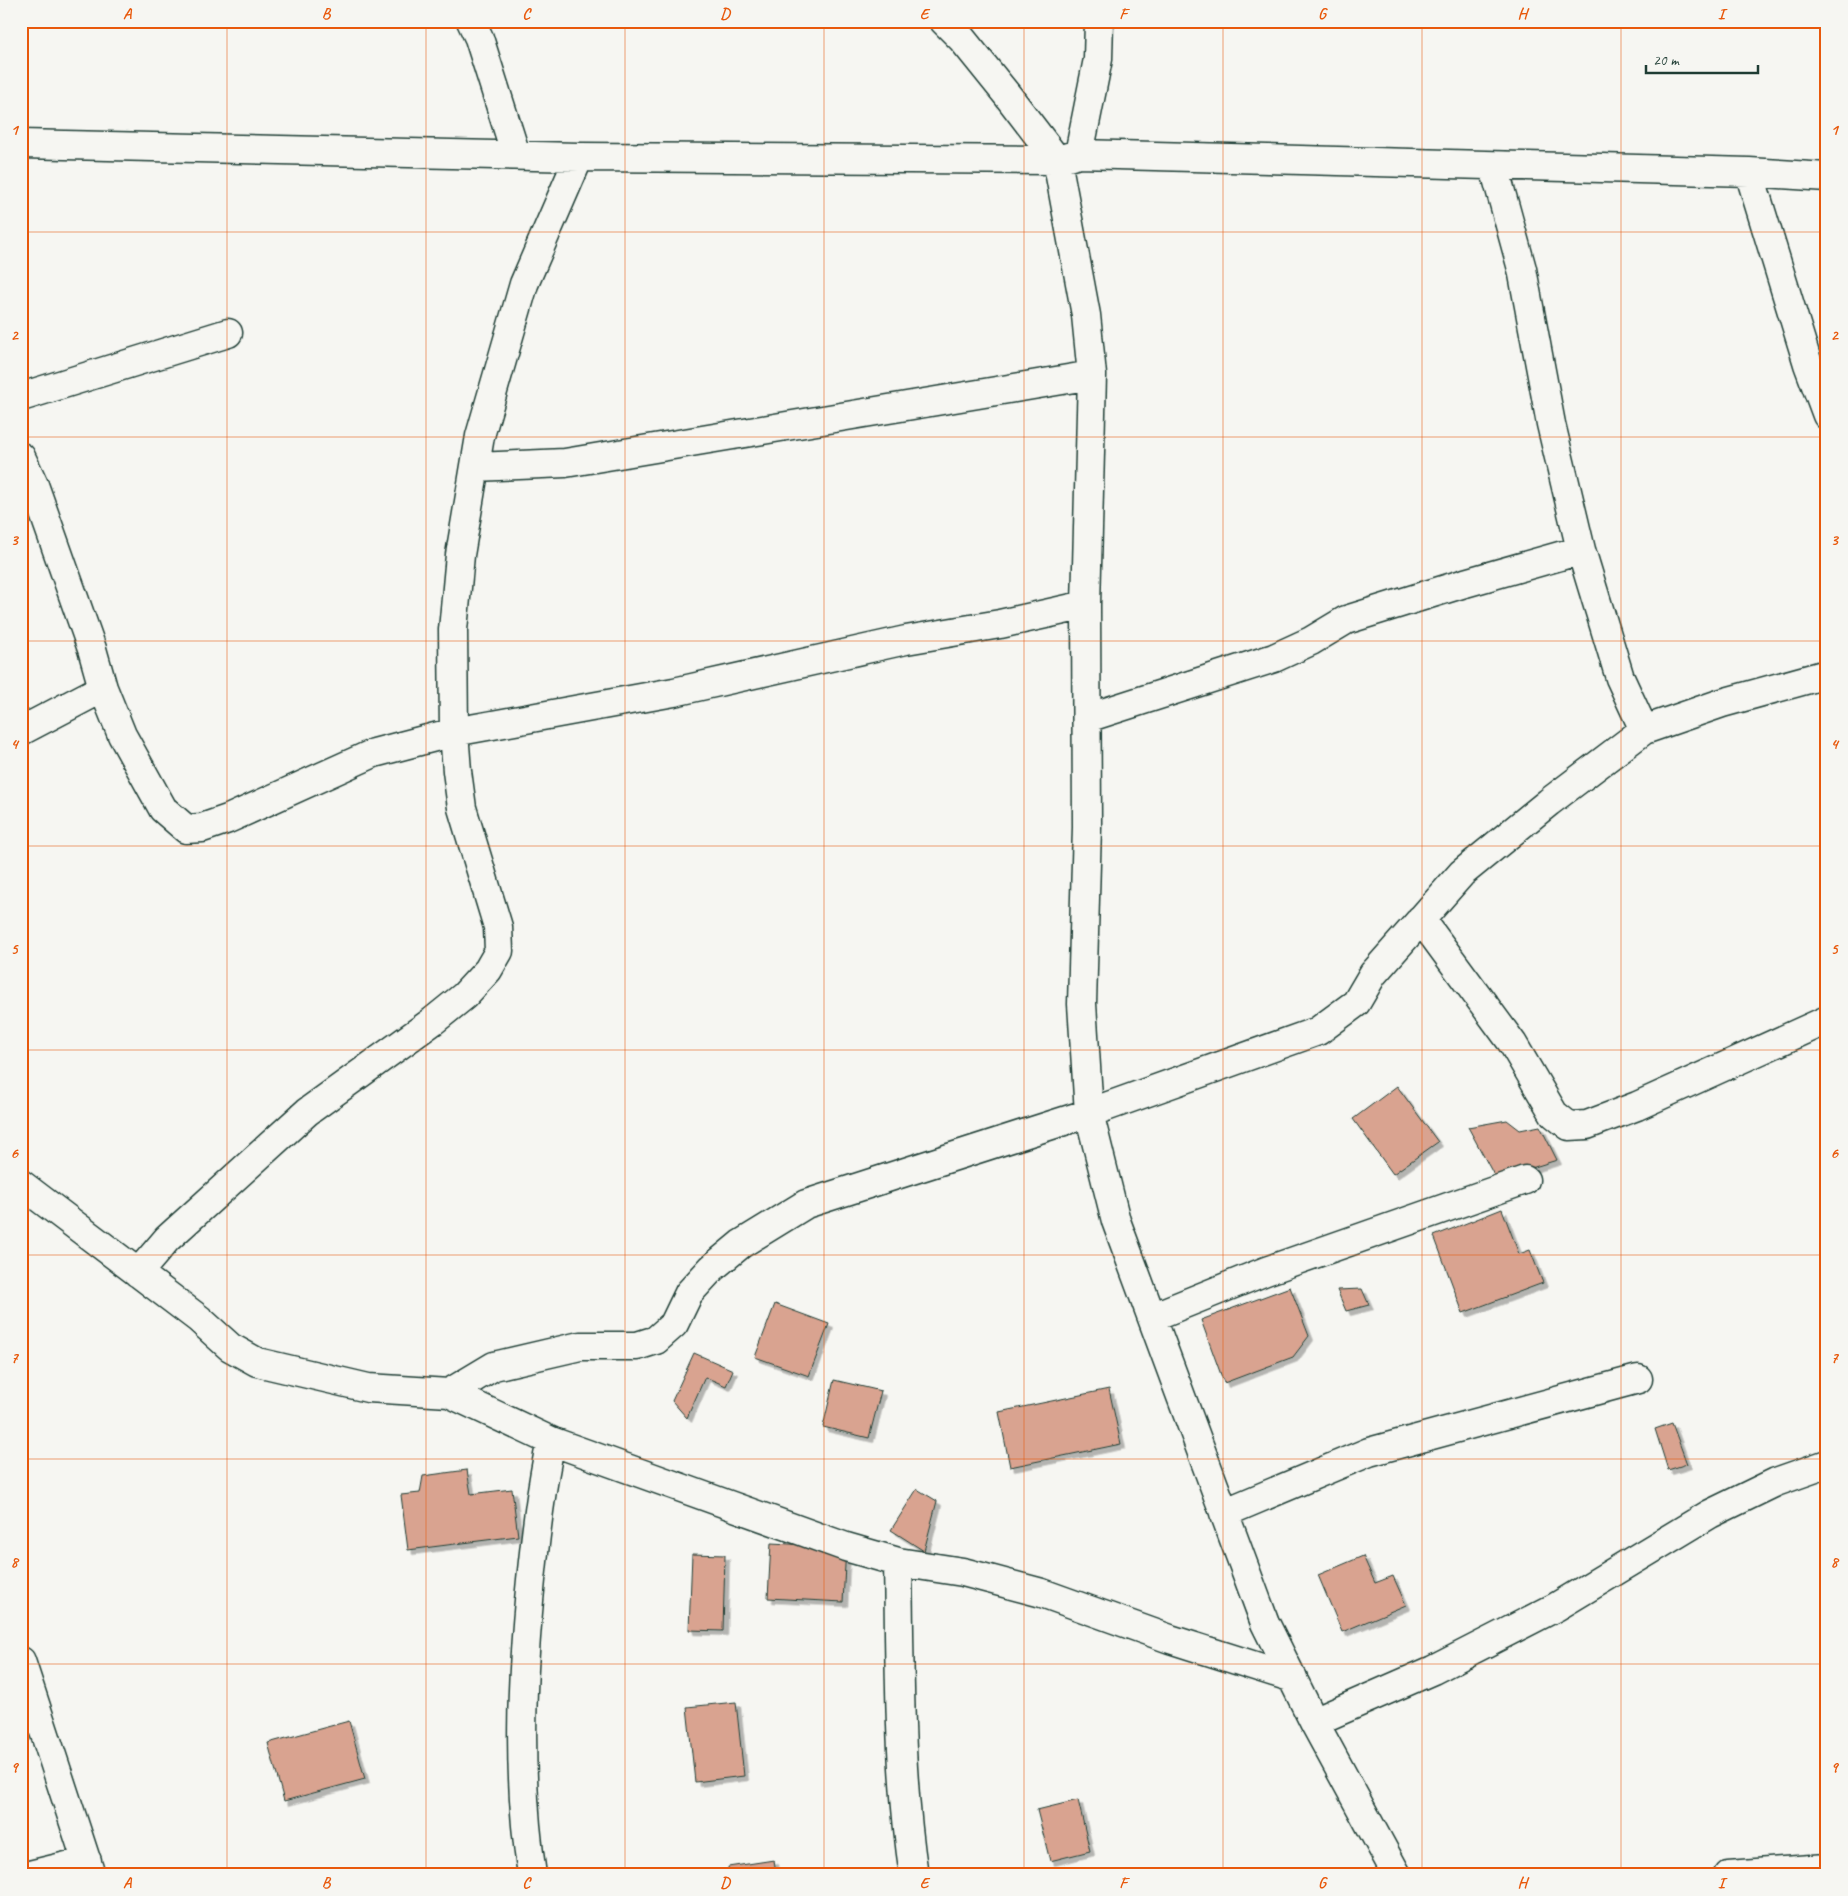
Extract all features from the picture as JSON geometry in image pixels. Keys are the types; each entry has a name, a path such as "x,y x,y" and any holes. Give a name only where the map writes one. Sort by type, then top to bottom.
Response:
{"street":[{"path":"471,21 479,38 516,155"},
{"path":"944,21 962,39 1002,88 1068,157"},
{"path":"1099,21 1098,59 1068,157 1092,375 1086,605 1087,828 1082,1004 1089,1112 1116,1221 1265,1623 1314,1722 1397,1875"},
{"path":"21,144 579,157 1068,157 1749,172 1827,176"},
{"path":"138,1273 167,1239 307,1112 433,1021 464,996 492,964 500,951 498,927 462,808 454,732 453,630 460,555 480,436 524,284 579,157"},
{"path":"1494,167 1522,269 1551,424 1581,550 1620,678 1644,730"},
{"path":"1749,172 1808,364 1827,415"},
{"path":"21,398 228,333"},
{"path":"475,467 566,463 1092,375"},
{"path":"21,457 34,485 92,648 103,688 122,735 163,809 186,829 202,828 228,819 374,753 454,732 674,692 906,640 1000,624 1086,605"},
{"path":"1087,718 1274,658 1311,642 1346,620 1465,582 1581,550"},
{"path":"449,1393 494,1366 580,1346 637,1346 656,1340 674,1324 689,1294 712,1268 741,1244 806,1204 1089,1112 1318,1031 1356,1004 1373,974 1462,873 1548,802 1644,730 1722,703 1827,674"},
{"path":"21,732 103,688"},
{"path":"1421,919 1513,1044 1554,1114 1569,1126 1587,1125 1637,1106 1827,1020"},
{"path":"1152,1317 1266,1270 1525,1180"},
{"path":"21,1184 199,1319 230,1346 257,1362 368,1388 449,1393 551,1441 641,1472 757,1516 898,1562 963,1572 1042,1593 1170,1639 1293,1678"},
{"path":"1224,1513 1369,1452 1638,1379"},
{"path":"532,1875 527,1841 521,1747 523,1656 541,1486 551,1441"},
{"path":"1314,1722 1433,1670 1556,1607 1710,1514 1776,1482 1827,1464"},
{"path":"898,1562 901,1747 906,1820 914,1875"},
{"path":"21,1661 60,1785 89,1868 29,1875"},
{"path":"1728,1875 1827,1868"}],"building":[{"path":"1397,1086 1438,1142 1393,1174 1353,1119"},
{"path":"1507,1120 1520,1130 1540,1126 1557,1160 1496,1179 1468,1127"},
{"path":"1502,1209 1519,1254 1530,1250 1543,1283 1463,1313 1434,1236"},
{"path":"1290,1287 1309,1336 1293,1357 1224,1383 1201,1320"},
{"path":"1362,1289 1369,1305 1346,1311 1337,1290"},
{"path":"775,1304 829,1324 809,1376 755,1357"},
{"path":"694,1353 733,1370 726,1386 705,1377 687,1418 672,1401"},
{"path":"834,1380 881,1391 869,1438 823,1427"},
{"path":"1109,1389 1121,1444 1010,1467 999,1412"},
{"path":"1672,1423 1687,1464 1668,1470 1655,1429"},
{"path":"467,1470 471,1494 512,1489 518,1536 408,1550 401,1495 420,1493 423,1476"},
{"path":"917,1489 937,1501 924,1551 891,1530"},
{"path":"771,1543 846,1547 843,1602 768,1598"},
{"path":"692,1554 725,1555 723,1631 689,1630"},
{"path":"1363,1556 1375,1583 1393,1576 1406,1605 1342,1632 1318,1575"},
{"path":"736,1702 744,1776 695,1782 687,1707"},
{"path":"349,1721 365,1779 284,1801 268,1743"},
{"path":"1078,1800 1090,1851 1050,1861 1037,1810"},
{"path":"774,1860 776,1875 729,1875 728,1867"}]}
